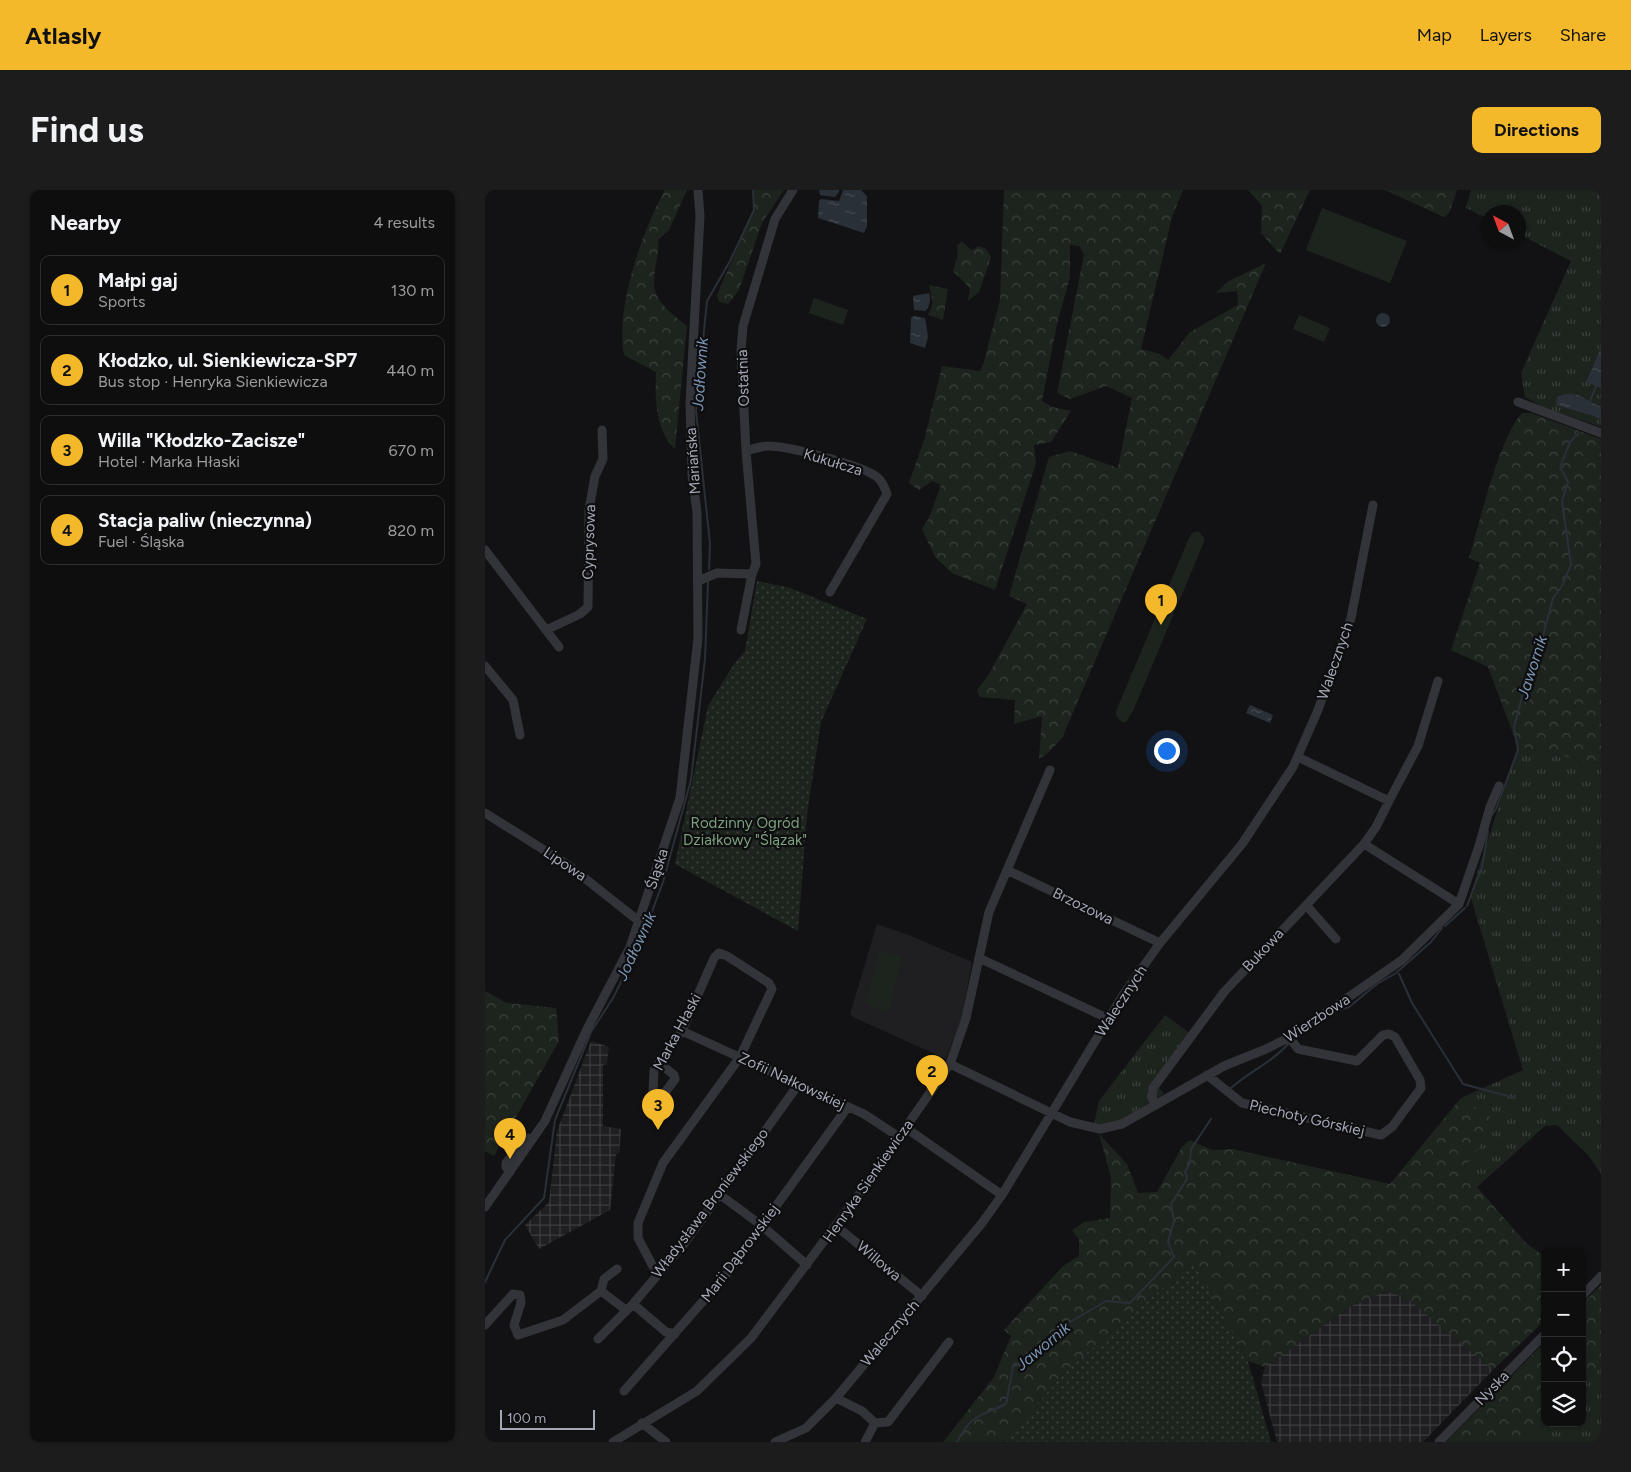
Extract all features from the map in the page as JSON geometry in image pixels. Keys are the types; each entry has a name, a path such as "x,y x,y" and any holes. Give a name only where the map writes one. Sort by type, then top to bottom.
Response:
{"street":[{"name":"Mariańska","path":"698,190 701,216 690,412 691,475 697,512 699,582"},
{"name":"Ostatnia","path":"741,630 752,574 756,564 746,451 741,350 743,326 775,219 793,190"},
{"path":"1518,402 1601,433"},
{"name":"Cyprysowa","path":"546,630 580,614 588,608 589,510 595,476 603,459 602,430"},
{"name":"Kukułcza","path":"746,451 767,446 811,454 877,477 885,488 887,494 830,592"},
{"name":"Walecznych","path":"775,1442 806,1428 836,1398 1003,1196 1109,1019 1160,943 1242,844 1298,757 1329,682 1351,618 1373,505"},
{"path":"485,550 559,647"},
{"path":"699,582 717,573 752,574"},
{"name":"Śląska","path":"485,1207 533,1139 557,1099 586,1032 630,947 640,922 680,798 695,665 699,582"},
{"path":"485,666 513,700 520,735"},
{"name":"Bukowa","path":"1156,1105 1152,1098 1153,1088 1224,992 1364,844 1377,827 1418,746 1438,680"},
{"path":"1298,757 1389,801"},
{"name":"Henryka Sienkiewicza","path":"613,1442 690,1396 712,1378 751,1338 836,1226 949,1064 966,1018 989,912 1050,770"},
{"path":"1364,844 1459,904 1490,807 1499,786"},
{"name":"Lipowa","path":"485,813 569,865 640,922"},
{"name":"Brzozowa","path":"1007,870 1160,943"},
{"name":"Wierzbowa","path":"949,1064 1070,1122 1100,1129 1122,1124 1207,1075 1289,1037 1340,1005 1401,960 1459,904"},
{"path":"1306,905 1336,939"},
{"name":"Marka Hłaski","path":"652,1116 654,1070 682,1031 714,958 719,953 769,983 772,989 740,1057"},
{"path":"979,958 1109,1019"},
{"name":"Zofii Nałkowskiej","path":"682,1031 847,1108 864,1114 899,1137"},
{"name":"Piechoty Górskiej","path":"1207,1075 1242,1102 1381,1135 1392,1127 1421,1088 1420,1080 1395,1037 1389,1034 1383,1035 1357,1061 1298,1049 1289,1037"},
{"path":"657,1274 637,1238 638,1223 663,1163 740,1057"},
{"path":"653,1102 658,1102 675,1078 674,1075 659,1064"},
{"name":"Władysława Broniewskiego","path":"598,1339 629,1307 683,1245 798,1085"},
{"name":"Marii Dąbrowskiej","path":"624,1391 726,1275 847,1108"},
{"path":"906,1128 1003,1196"},
{"path":"719,1194 761,1225 807,1265"},
{"name":"Willowa","path":"836,1226 922,1296"},
{"path":"485,1325 513,1294 520,1296 521,1303 513,1325 518,1335 563,1320 601,1291 604,1279 617,1269"},
{"path":"1586,1292 1601,1276"},
{"path":"601,1291 666,1332 675,1334"},
{"name":"Nyska","path":"1439,1442 1542,1337"},
{"path":"836,1398 862,1411 875,1423 888,1422 949,1342"},
{"path":"642,1423 666,1442"},
{"path":"865,1442 875,1423"}],"shaded area":[{"path":"877,924 972,962 962,1017 946,1059 850,1014"},
{"path":"591,1041 609,1047 607,1064 603,1065 603,1126 621,1129 619,1154 616,1154 610,1210 539,1249 525,1225 549,1202 557,1131"},
{"path":"1386,1291 1409,1299 1494,1369 1423,1442 1277,1442 1261,1382 1265,1367 1351,1306"}],"green space":[{"path":"665,190 687,190 669,230 658,240 654,279 655,291 660,301 687,326 675,449 663,433 660,423 656,403 656,372 624,355 622,336 623,315 633,270 648,226"},
{"path":"753,190 784,190 762,223 739,290 728,304 719,302 717,295 754,210"},
{"path":"1004,190 1183,190 1172,217 1141,349 1160,354 1168,360 1190,332 1238,305 1237,291 1216,293 1227,282 1266,263 1062,738 1049,752 1039,759 1042,716 1014,724 1015,700 980,697 977,690 989,674 1027,604 1009,596 1049,457 1070,451 1118,468 1132,398 1106,386 1070,399 1057,393 1084,254 1079,246 1070,245 1070,277 1057,324 1042,401 1052,407 1071,411 1051,442 1034,445 1036,463 995,590 952,573 935,557 922,529 929,518 941,485 932,481 919,490 909,483 925,437 942,366 980,371 983,365 1000,300"},
{"path":"1248,190 1310,190 1280,254 1261,233 1262,206"},
{"path":"1385,190 1457,191 1449,213 1444,217"},
{"path":"1471,190 1601,190 1601,427 1543,407 1525,397 1521,373 1571,261 1526,238 1526,205 1481,205 1481,216 1466,208"},
{"path":"1322,208 1407,241 1390,283 1306,250"},
{"path":"962,242 972,250 979,246 986,249 991,257 979,292 968,301 970,288 953,271 958,255 957,245"},
{"path":"929,285 948,289 943,320 928,315 932,303"},
{"path":"814,298 848,310 843,325 809,313"},
{"path":"1299,315 1330,328 1324,342 1293,329"},
{"path":"1522,413 1531,413 1601,439 1601,764 1518,747 1488,667 1451,650 1480,563 1469,558 1485,502 1498,460 1514,425"},
{"path":"1198,531 1205,539 1133,711 1126,722 1122,722 1116,716 1116,711 1189,538 1192,533"},
{"name":"Rodzinny Ogród Działkowy \"Ślązak\"","path":"757,581 790,588 867,619 821,722 807,814 798,931 675,864 708,706 734,664 745,651"},
{"path":"1518,747 1601,764 1601,1174 1589,1156 1557,1125 1545,1126 1476,1188 1462,1170 1497,1122 1461,1098 1523,1070 1470,895"},
{"path":"879,951 902,957 889,1011 866,1005"},
{"path":"485,991 507,1003 556,1008 559,1041 494,1156 485,1151"},
{"path":"1165,1015 1195,1037 1158,1087 1164,1094 1119,1121 1094,1125 1099,1101"},
{"path":"1461,1098 1498,1122 1462,1170 1526,1243 1541,1254 1541,1324 1494,1369 1408,1299 1386,1291 1351,1306 1265,1367 1248,1361 1193,1262 1068,1369 1003,1442 943,1442 994,1377 1011,1336 1004,1330 1063,1266 1079,1256 1079,1239 1072,1230 1084,1222 1110,1218 1111,1177 1099,1134 1127,1164 1138,1193 1157,1192 1182,1147 1190,1140 1212,1150 1233,1149 1390,1184"},
{"path":"1193,1262 1248,1361 1271,1442 1003,1442 1068,1369"},
{"path":"1601,1285 1601,1367 1586,1381 1586,1337 1586,1300"},
{"path":"1541,1346 1541,1426 1527,1442 1446,1442"},
{"path":"1601,1367 1601,1442 1527,1442 1541,1426 1586,1427 1586,1381"}],"water":[{"path":"819,190 839,190 839,192 835,197 820,195"},
{"path":"843,190 861,190 867,196 867,226 864,233 818,218 819,201 821,199 839,201"},
{"path":"929,293 930,302 927,309 925,311 914,310 913,296"},
{"path":"1383,313 1388,315 1390,320 1388,325 1383,327 1378,325 1376,320 1378,315"},
{"path":"914,316 925,318 928,337 925,348 910,343 911,318"},
{"path":"1601,350 1601,388 1586,382"},
{"path":"1565,394 1578,395 1601,407 1601,420 1594,416 1556,405 1557,397"},
{"path":"1250,705 1273,715 1270,723 1246,713"}],"waterway":[{"name":"Jodłownik","path":"709,569 710,544 696,411 707,301 730,261 754,210 753,190"},
{"name":"Jawornik","path":"1589,403 1597,384"},
{"name":"Jawornik","path":"1492,815 1518,750 1514,727 1524,689 1532,678 1553,598 1562,586 1571,565 1562,501 1568,482 1560,467 1570,442 1579,433"},
{"name":"Jodłownik","path":"485,1282 505,1240 544,1198 555,1120 591,1032 613,998 640,944 663,882 691,780 705,659 708,582"},
{"name":"Jawornik","path":"1467,906 1482,867 1488,831"},
{"name":"Jawornik","path":"1445,926 1465,908"},
{"name":"Jawornik","path":"1335,1012 1349,1007 1377,984 1396,973 1431,942 1442,928"},
{"path":"1399,974 1412,1003 1463,1084 1515,1098"},
{"name":"Jawornik","path":"1230,1089 1244,1077 1275,1057 1288,1044"},
{"name":"Jawornik","path":"957,1442 967,1426 977,1417 1006,1404 1013,1367 1028,1358 1060,1328 1106,1301 1130,1303 1174,1257 1168,1242 1174,1221 1171,1204 1187,1179 1185,1172 1190,1163 1191,1149 1211,1119"}],"place":[{"name":"Małpi gaj","path":"1161,625"},
{"name":"Kłodzko, ul. Sienkiewicza-SP7","path":"932,1096"},
{"name":"Willa \"Kłodzko-Zacisze\"","path":"658,1130"},
{"name":"Stacja paliw (nieczynna)","path":"510,1159"}]}
